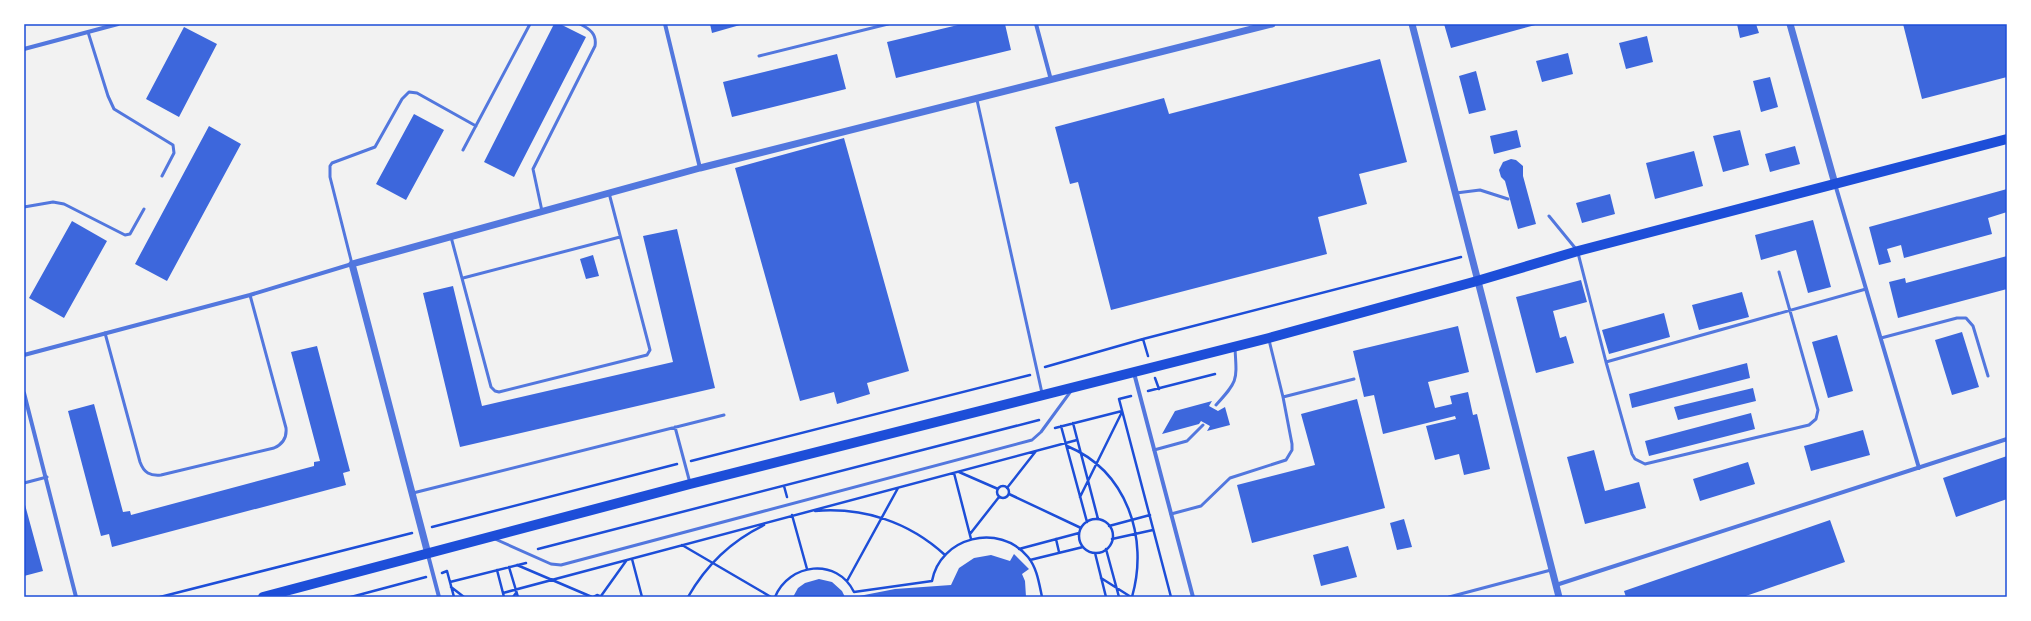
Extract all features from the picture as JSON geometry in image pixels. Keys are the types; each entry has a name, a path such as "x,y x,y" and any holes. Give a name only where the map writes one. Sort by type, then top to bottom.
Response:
{"main road":[{"path":"263,597 690,484 1235,347 1477,281 1578,251 2007,139"}],"street":[{"path":"24,49 118,24"},
{"path":"664,24 700,168"},
{"path":"1036,24 1051,80"},
{"path":"24,355 250,295 352,264 700,168 1272,24"},
{"path":"1412,24 1559,597"},
{"path":"1790,24 1835,184 1920,468"},
{"path":"352,264 439,597"},
{"path":"1134,373 1193,597"},
{"path":"24,393 47,477 76,597"},
{"path":"1556,585 2007,439"}],"lane":[{"path":"463,150 530,24"},
{"path":"542,211 533,169 595,46 594,35 590,29 580,24"},
{"path":"759,56 888,24"},
{"path":"88,32 108,96 114,109 172,145 174,153 162,176"},
{"path":"352,264 330,177 330,166 335,160 375,147 402,99 409,92 417,93 476,126"},
{"path":"976,98 1042,395"},
{"path":"1456,193 1480,190 1508,199"},
{"path":"451,237 491,387 494,391 499,392 647,355 650,350 609,193"},
{"path":"24,207 53,202 64,204 125,235 130,234 144,209"},
{"path":"1549,216 1578,251 1606,362 1632,454 1635,460 1640,463 1651,463 1809,425 1816,419 1818,410 1779,272"},
{"path":"463,278 620,237"},
{"path":"1606,362 1866,289"},
{"path":"105,333 140,462 147,473 153,476 161,475 274,448 284,441 286,428 250,295"},
{"path":"1881,338 1957,318 1966,318 1973,326 1988,376"},
{"path":"1171,514 1201,506 1230,478 1286,460 1292,450 1283,397 1269,338"},
{"path":"1216,405 1228,392 1235,381 1235,347"},
{"path":"1283,397 1354,379"},
{"path":"491,537 551,564 561,565 1032,440 1041,432 1073,388"},
{"path":"413,493 724,415"},
{"path":"1154,450 1187,441 1203,425"},
{"path":"675,427 690,484"},
{"path":"24,483 47,477"},
{"path":"1450,597 1552,570"}],"path":[{"path":"160,597 1038,372 1048,365 1077,357 1471,254"},
{"path":"1172,597 1119,399 1215,374"},
{"path":"1053,430 1061,426 1122,411"},
{"path":"1080,497 1122,411"},
{"path":"538,549 1041,419"},
{"path":"1030,560 1083,547 1094,552 1106,549 1112,540 1112,532 1109,526 1098,519 1073,423"},
{"path":"1061,426 1086,522"},
{"path":"497,570 504,595 552,580 1077,440"},
{"path":"1066,444 1096,464 1116,486 1124,499 1136,534 1139,554 1138,569 1131,597 1101,578"},
{"path":"1008,494 1007,488 1041,445"},
{"path":"958,472 998,489"},
{"path":"954,473 971,539"},
{"path":"784,486 807,569"},
{"path":"998,489 1002,486 1007,488"},
{"path":"847,581 899,488"},
{"path":"998,489 997,493 999,497"},
{"path":"999,497 1004,498 1008,494"},
{"path":"1008,494 1082,528"},
{"path":"970,534 999,497"},
{"path":"806,512 849,511 882,518 921,536 945,555"},
{"path":"1109,526 1150,515"},
{"path":"1083,547 1079,533 1086,522 1098,519"},
{"path":"688,597 712,562 738,540 774,521"},
{"path":"1112,540 1154,530"},
{"path":"1019,549 1079,533"},
{"path":"668,537 772,597"},
{"path":"775,597 780,587 788,578 807,569 828,570 847,581 854,592 932,581 936,568 945,555 956,546 971,539 994,538 1009,542 1030,560 1035,568 1042,597"},
{"path":"1056,539 1059,552"},
{"path":"1106,549 1119,597"},
{"path":"1094,552 1106,597"},
{"path":"632,559 642,597"},
{"path":"517,565 592,597 597,595 601,596 626,560"},
{"path":"450,582 530,562"},
{"path":"509,567 518,597"},
{"path":"351,597 447,571 454,597"},
{"path":"451,587 464,597"},
{"path":"513,597 516,591"}],"building":[{"path":"554,24 560,24 586,37 514,177 484,162"},
{"path":"710,24 740,24 740,25 712,33"},
{"path":"962,24 1005,24 1011,50 896,78 887,42"},
{"path":"1444,24 1539,24 1451,48"},
{"path":"1737,24 1756,24 1759,33 1740,38"},
{"path":"1903,24 2007,24 2007,77 1922,99"},
{"path":"184,27 217,44 179,117 146,99"},
{"path":"1647,36 1653,62 1626,69 1619,43"},
{"path":"1568,53 1573,74 1542,82 1536,61"},
{"path":"837,54 846,89 732,117 723,82"},
{"path":"1380,59 1407,162 1359,174 1367,204 1318,217 1327,254 1111,310 1078,182 1070,184 1055,127 1164,98 1169,114"},
{"path":"1476,71 1486,110 1469,114 1459,76"},
{"path":"1770,77 1778,107 1761,112 1753,81"},
{"path":"414,114 444,130 406,200 376,184"},
{"path":"209,126 241,144 167,281 135,264"},
{"path":"1517,130 1521,147 1494,154 1490,136"},
{"path":"1740,130 1749,165 1723,172 1713,136"},
{"path":"844,138 909,371 867,383 870,394 837,404 834,392 800,401 735,168"},
{"path":"1795,146 1800,164 1770,172 1765,154"},
{"path":"1694,151 1703,186 1655,199 1646,163"},
{"path":"1511,159 1516,160 1523,166 1523,176 1536,224 1518,229 1505,181 1501,177 1499,170 1503,162"},
{"path":"2007,189 2007,212 1988,218 1992,234 1904,258 1901,245 1887,249 1891,262 1879,265 1869,227"},
{"path":"1610,194 1615,214 1582,223 1576,203"},
{"path":"1813,220 1831,287 1808,293 1796,250 1761,260 1755,235"},
{"path":"72,221 107,241 64,318 29,298"},
{"path":"677,229 715,388 460,447 423,293 453,286 482,406 673,362 643,236"},
{"path":"593,255 599,276 586,279 580,259"},
{"path":"2007,256 2007,289 1898,318 1889,282 1905,278 1906,283"},
{"path":"1581,280 1587,302 1553,311 1560,338 1566,336 1574,363 1536,373 1516,297"},
{"path":"1742,292 1749,317 1699,330 1692,305"},
{"path":"1664,313 1670,337 1609,354 1602,330"},
{"path":"1458,326 1469,372 1428,382 1435,408 1452,404 1450,396 1468,392 1473,415 1477,414 1490,469 1464,475 1459,454 1435,460 1426,426 1456,419 1455,416 1383,434 1374,395 1364,397 1353,351"},
{"path":"1962,332 1979,387 1952,395 1935,340"},
{"path":"1837,335 1853,391 1828,398 1812,342"},
{"path":"317,346 350,471 343,473 346,485 112,547 109,534 101,536 68,411 94,404 123,512 130,511 131,515 314,466 314,462 320,461 291,352"},
{"path":"1747,363 1750,378 1632,408 1629,394"},
{"path":"1753,388 1756,401 1678,420 1674,407"},
{"path":"1357,399 1385,508 1252,543 1237,485 1315,465 1301,414"},
{"path":"1212,401 1209,406 1218,411 1225,407 1230,425 1207,431 1210,426 1201,421 1199,424 1162,434 1175,411"},
{"path":"1751,413 1755,429 1649,456 1645,441"},
{"path":"1863,430 1870,455 1811,471 1804,446"},
{"path":"1594,450 1605,491 1639,482 1646,508 1585,524 1567,457"},
{"path":"2007,456 2007,499 1956,517 1943,478"},
{"path":"1748,462 1755,484 1700,501 1693,479"},
{"path":"24,501 43,571 24,576"},
{"path":"1404,519 1412,547 1397,550 1390,523"},
{"path":"1830,520 1845,562 1743,597 1626,597 1624,591"},
{"path":"1348,546 1357,577 1321,586 1313,555"},
{"path":"1014,554 1029,569 1022,574 1025,581 1026,597 854,597 895,589 951,585 959,568 974,558 991,555 1010,561"},
{"path":"819,579 832,582 842,591 845,597 793,597 798,588 805,583"}]}
